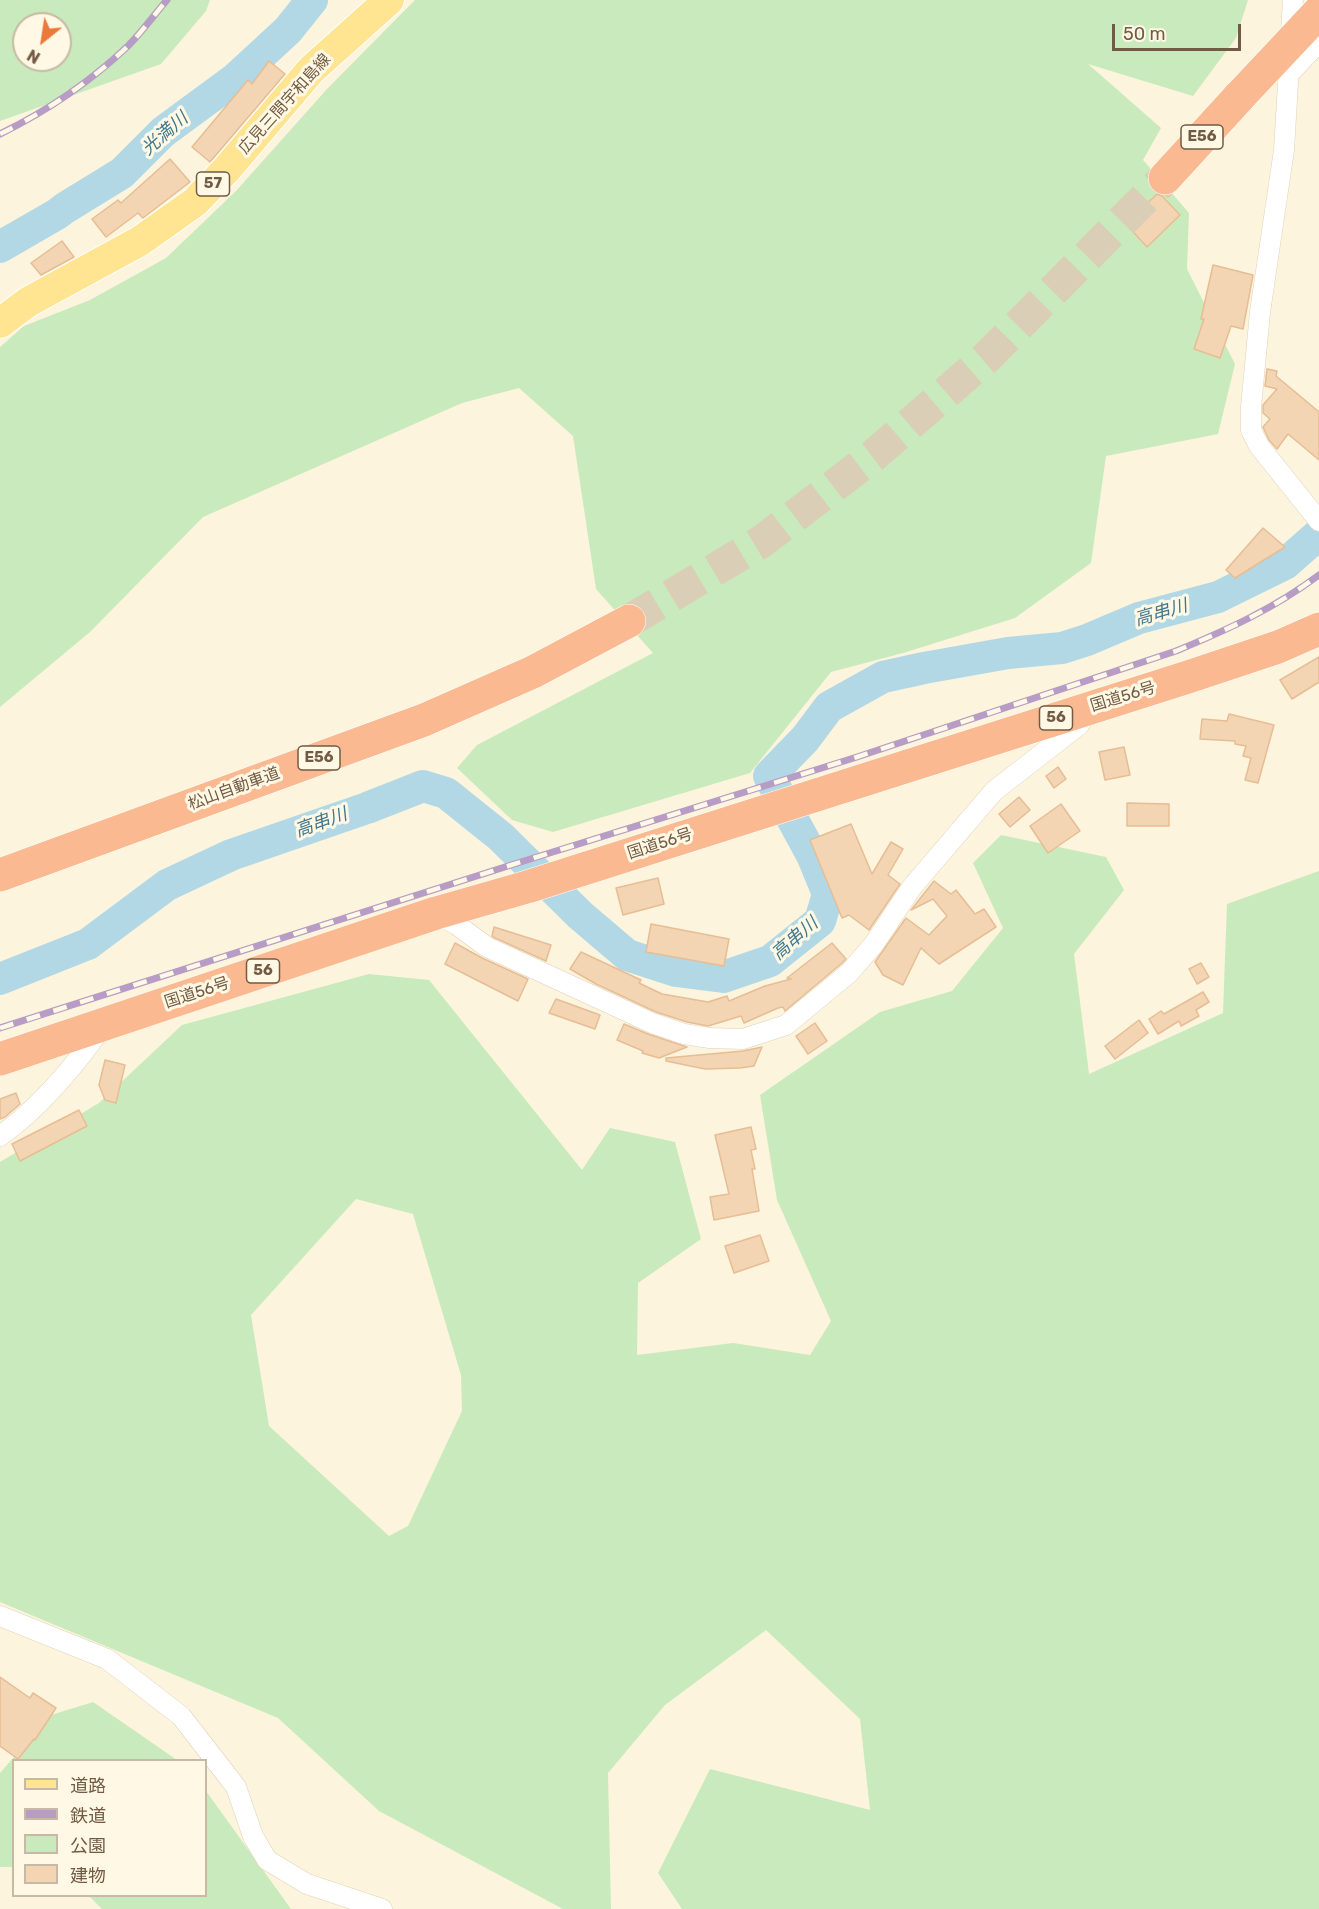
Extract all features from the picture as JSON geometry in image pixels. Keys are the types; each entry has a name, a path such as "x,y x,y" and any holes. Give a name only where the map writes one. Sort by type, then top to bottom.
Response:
{"highway":[{"name":"E56","path":"1165,178 1319,12"},
{"name":"松山自動車道","path":"0,875 424,720 533,672 629,621"},
{"name":"国道56号","path":"0,1059 436,913 542,882 1278,647 1319,629"}],"main road":[{"name":"広見三間宇和島線","path":"0,323 28,302 140,241 195,202 234,162 311,70 389,0"}],"street":[{"path":"1293,0 1284,150 1260,312 1251,430 1259,446 1316,517"},
{"path":"1288,75 1319,42"},
{"path":"436,913 487,947 651,1023 710,1038 743,1039 786,1025 849,973 874,944 912,887 994,791 1079,725 1090,707"},
{"path":"0,1136 24,1119 77,1062 104,1024"},
{"path":"0,1616 107,1659 181,1716 236,1787 253,1836 267,1860 307,1884 382,1909"}],"green space":[{"path":"0,0 210,0 206,11 161,64 0,121"},
{"path":"415,0 1248,0 1236,38 1193,96 1088,64 1161,128 1143,160 1189,213 1187,269 1235,364 1218,434 1106,456 1091,563 1015,618 903,653 831,672 750,773 553,832 512,820 457,768 477,745 653,653 596,589 573,436 519,388 462,403 203,517 90,632 0,707 0,347 24,326 90,300 166,258 236,191 327,89"},
{"path":"1001,835 1106,857 1124,890 1074,954 1089,1074 1223,1013 1227,904 1319,871 1319,1909 682,1909 658,1873 710,1769 870,1810 860,1719 766,1630 665,1705 608,1773 611,1909 563,1909 379,1811 278,1718 0,1602 0,1162 99,1103 182,1025 369,974 429,980 582,1170 610,1128 675,1142 701,1239 638,1283 637,1355 733,1343 810,1355 831,1321 777,1200 760,1095 880,1012 952,991 1003,928 973,863","holes":["356,1199 413,1214 461,1375 462,1411 408,1526 389,1536 269,1426 251,1315"]},
{"path":"93,1702 176,1759 12,1759 51,1715"},
{"path":"12,1759 12,1867 0,1867 0,1773"},
{"path":"207,1792 291,1909 102,1909 90,1897 207,1897"}],"building":[{"path":"269,61 285,74 210,162 192,147 248,80 252,84"},
{"path":"170,159 190,182 143,218 138,213 106,237 92,219 118,200 121,203"},
{"path":"1157,194 1162,196 1180,215 1147,247 1126,224"},
{"path":"62,241 74,257 41,275 31,263"},
{"path":"1213,265 1253,275 1243,329 1231,326 1220,358 1194,349 1204,319 1201,319"},
{"path":"1267,369 1277,371 1276,376 1319,412 1319,460 1288,434 1277,449 1269,440 1263,427 1270,419 1263,413 1263,405 1277,389 1265,386"},
{"path":"1263,528 1285,547 1235,578 1226,570"},
{"path":"1319,657 1319,682 1292,699 1280,680"},
{"path":"1229,714 1274,725 1258,783 1245,780 1251,758 1243,756 1246,746 1235,744 1235,741 1200,739 1202,719 1227,721"},
{"path":"1124,747 1130,775 1105,780 1099,752"},
{"path":"1058,767 1066,779 1054,788 1046,776"},
{"path":"1019,797 1030,810 1010,827 999,814"},
{"path":"1127,803 1169,804 1169,826 1127,826"},
{"path":"1061,804 1080,831 1048,853 1030,826"},
{"path":"851,824 872,874 891,842 903,849 888,875 900,884 869,930 849,915 842,918 810,840"},
{"path":"658,878 664,904 623,915 616,888"},
{"path":"934,881 951,894 956,890 975,914 984,909 996,927 939,964 921,948 903,985 883,975 875,962 906,918 929,935 947,916 933,899 911,910"},
{"path":"651,924 729,939 724,966 646,952"},
{"path":"494,927 551,945 546,961 493,937"},
{"path":"455,943 528,979 518,1001 445,964"},
{"path":"832,943 846,959 841,964 785,1011 783,1007 778,1008 744,1023 741,1016 708,1026 687,1022 656,1012 570,969 581,952 641,980 639,983 662,994 708,1002 727,996 729,1001 765,986 791,979 787,978"},
{"path":"1201,963 1209,977 1197,984 1189,969"},
{"path":"1203,992 1209,1002 1196,1010 1199,1016 1181,1026 1179,1021 1158,1034 1149,1019 1161,1011 1164,1014"},
{"path":"556,999 600,1015 595,1029 549,1013"},
{"path":"1139,1020 1148,1033 1115,1059 1105,1046"},
{"path":"815,1023 827,1041 808,1054 796,1036"},
{"path":"624,1024 687,1047 659,1058 642,1053 643,1051 617,1040"},
{"path":"762,1047 754,1066 705,1069 666,1061 666,1058 743,1051"},
{"path":"105,1060 125,1065 116,1103 105,1100 99,1085"},
{"path":"16,1093 20,1104 0,1119 0,1099"},
{"path":"79,1110 87,1126 20,1161 12,1144"},
{"path":"751,1127 756,1149 751,1150 755,1169 752,1169 759,1211 714,1220 710,1197 729,1194 715,1135"},
{"path":"760,1235 769,1261 734,1273 725,1246"},
{"path":"0,1677 30,1698 33,1693 56,1708 35,1740 18,1759 0,1746"}],"waterway":[{"name":"光満川","path":"0,247 122,173 163,132 235,79 288,30 312,0"},
{"name":"高串川","path":"0,979 88,944 167,885 231,855 423,786 446,793 501,837 580,915 627,955 676,971 723,977 770,961 820,921 828,894 812,855 769,776 805,739 829,707 883,677 1008,653 1062,648 1139,618 1218,597 1285,564 1319,534"}],"tunnel":[{"path":"629,621 761,542 873,456 987,357 1165,178"}],"railway":[{"path":"0,134 51,106 99,72 133,41 167,0"},
{"path":"0,1028 857,757 1176,651 1250,618 1319,575"}]}
